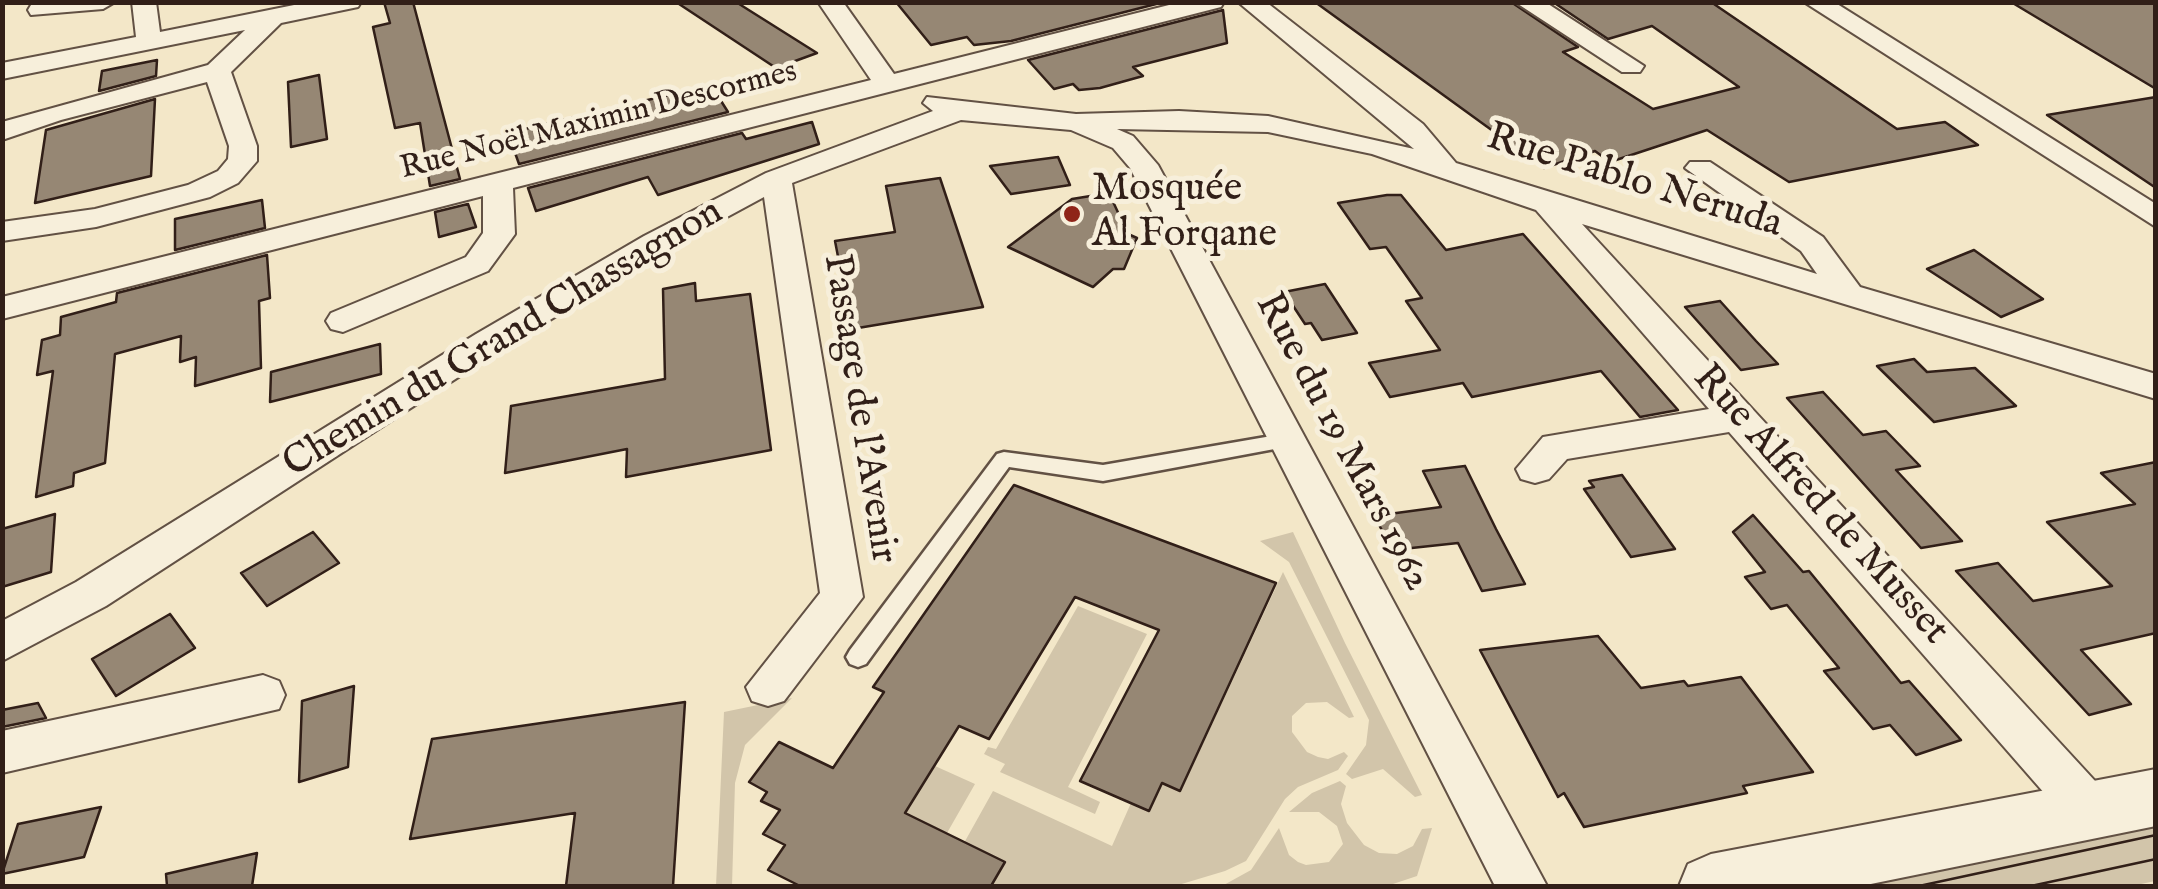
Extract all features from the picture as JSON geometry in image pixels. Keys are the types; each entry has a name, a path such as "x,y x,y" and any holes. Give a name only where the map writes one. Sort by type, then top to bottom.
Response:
{"street":[{"path":"40,10 103,2"},
{"path":"144,2 149,42"},
{"path":"2,71 349,2"},
{"path":"830,2 888,85 958,111"},
{"name":"Rue Noël Maximin Descormes","path":"2,308 1212,2"},
{"path":"1250,2 1413,130 1446,168"},
{"path":"1527,2 1632,66"},
{"path":"1816,2 2156,218"},
{"path":"2,132 51,114 217,71 272,18"},
{"path":"2,232 96,218 198,191 228,177 242,161 242,146 217,71"},
{"name":"Rue du 19 Mars 1962","path":"958,111 1076,122 1123,142 1143,165 1522,886"},
{"name":"Chemin du Grand Chassagnon","path":"2,643 91,594 488,342 655,243 776,179 958,111"},
{"name":"Rue Pablo Neruda","path":"1076,122 1179,119 1268,124 1379,148 1546,203 2156,387"},
{"path":"1700,168 1812,244 1849,294"},
{"name":"Passage de l'Avenir","path":"768,687 842,598 776,179"},
{"path":"342,321 477,264 500,234 498,184"},
{"name":"Rue Alfred de Musset","path":"1546,203 2090,810"},
{"path":"1535,469 1556,447 1739,417"},
{"path":"2,752 263,696"},
{"path":"1711,886 2156,797"}],"lane":[{"path":"858,657 1004,459 1104,474 1289,440"}],"shaded area":[{"path":"1293,532 1422,795 1415,797 1383,769 1352,779 1346,774 1366,745 1369,720 1289,562 1260,541"},
{"path":"1283,572 1354,717 1349,718 1327,702 1306,703 1292,716 1292,732 1307,752 1318,757 1328,759 1344,752 1348,756 1338,770 1298,787 1285,799 1246,861 1225,871 1175,886 991,886 1004,862 964,843 993,791 1112,846 1131,803 1149,811 1162,783 1181,791"},
{"path":"1078,606 1147,634 1068,787 1100,802 1095,814 1000,772 1005,764 984,754 988,747 996,749"},
{"path":"792,698 745,745 735,783 732,886 716,886 724,712"},
{"path":"935,766 975,784 947,833 905,813"},
{"path":"1340,781 1346,786 1341,804 1347,823 1364,845 1379,853 1397,854 1413,846 1422,829 1432,828 1417,876 1387,886 1222,886 1251,870 1279,828 1289,855 1298,862 1329,862 1343,844 1337,826 1319,812 1289,812 1312,793"},
{"path":"2155,812 2155,881 2132,886 1805,886"}],"building":[{"path":"384,2 413,2 460,179 430,186 420,123 395,128 373,27 390,23"},
{"path":"676,2 736,2 817,53 776,68"},
{"path":"896,2 1164,2 1011,41 974,45 967,37 931,45"},
{"path":"1315,2 1511,2 1578,47 1563,52 1653,109 1739,87 1652,26 1608,39 1553,2 1711,2 1897,129 1945,122 1978,145 1789,182 1707,130 1610,162 1595,151 1544,168"},
{"path":"2011,2 2156,2 2156,89"},
{"path":"1223,10 1227,43 1133,67 1143,76 1100,88 1079,90 1073,84 1054,89 1028,60"},
{"path":"157,60 156,76 99,91 102,71"},
{"path":"319,75 327,139 291,147 288,82"},
{"path":"711,85 728,112 519,164 508,133"},
{"path":"2156,97 2156,188 2047,115"},
{"path":"155,99 151,176 35,203 46,130"},
{"path":"812,122 819,144 658,195 648,177 536,211 528,188 742,133 746,139"},
{"path":"1058,157 1070,185 1011,194 990,166"},
{"path":"940,178 983,307 852,329 835,241 895,232 886,186"},
{"name":"Mosquée Al Forqane","path":"1109,193 1128,234 1137,238 1124,269 1113,269 1093,287 1008,247 1072,199"},
{"path":"1401,195 1446,250 1523,234 1678,410 1640,417 1601,371 1472,397 1463,383 1390,397 1369,363 1440,350 1406,301 1422,298 1386,247 1370,249 1338,203"},
{"path":"262,200 265,228 175,250 175,219"},
{"path":"468,204 476,227 439,237 435,212"},
{"path":"1974,250 2043,299 2001,317 1927,269"},
{"path":"267,255 270,298 259,301 261,368 195,386 196,357 180,362 181,336 115,354 105,463 74,473 73,486 36,497 53,371 37,375 42,340 60,335 61,317 116,302 117,293"},
{"path":"695,283 696,301 750,294 771,450 626,477 627,449 505,473 511,406 665,379 663,289"},
{"path":"1325,284 1357,333 1322,340 1311,323 1305,324 1284,292"},
{"path":"1720,301 1778,364 1741,370 1685,307"},
{"path":"380,344 381,374 270,402 271,372"},
{"path":"1914,359 1927,372 1975,368 2016,406 1934,422 1877,366"},
{"path":"1823,392 1863,435 1886,431 1920,466 1896,470 1962,541 1921,548 1787,398"},
{"path":"2156,462 2156,633 2081,650 2131,704 2089,715 1956,571 1998,563 2033,601 2112,586 2047,522 2135,504 2101,473"},
{"path":"1465,466 1525,584 1482,591 1458,543 1393,550 1374,516 1441,507 1423,471"},
{"path":"1622,475 1675,549 1631,557 1584,489 1594,487 1589,481"},
{"path":"1014,485 1276,583 1180,791 1162,783 1149,811 1080,781 1159,630 1075,597 989,739 959,726 905,813 1005,862 991,886 800,886 768,870 785,845 763,834 780,810 761,801 767,792 749,782 779,742 833,768 884,692 873,687"},
{"path":"55,514 51,572 2,587 2,529"},
{"path":"1753,515 1803,572 1809,571 1901,683 1909,681 1961,740 1916,755 1890,725 1873,729 1824,671 1839,668 1787,605 1771,609 1745,577 1765,572 1733,532"},
{"path":"313,532 339,563 267,606 241,573"},
{"path":"170,614 195,648 116,696 92,659"},
{"path":"1598,636 1641,688 1684,681 1688,686 1741,677 1813,772 1743,786 1747,793 1584,827 1564,793 1558,797 1480,650"},
{"path":"354,686 348,767 299,782 302,701"},
{"path":"685,702 673,886 566,886 575,813 410,839 432,739"},
{"path":"38,703 46,718 2,727 2,710"},
{"path":"101,807 84,857 2,874 18,824"},
{"path":"257,853 252,886 167,886 166,874"}],"tram line":[{"path":"1919,886 2156,835"},
{"path":"2031,886 2156,859"}],"place":[{"name":"Mosquée Al Forqane","path":"1072,214"}]}
